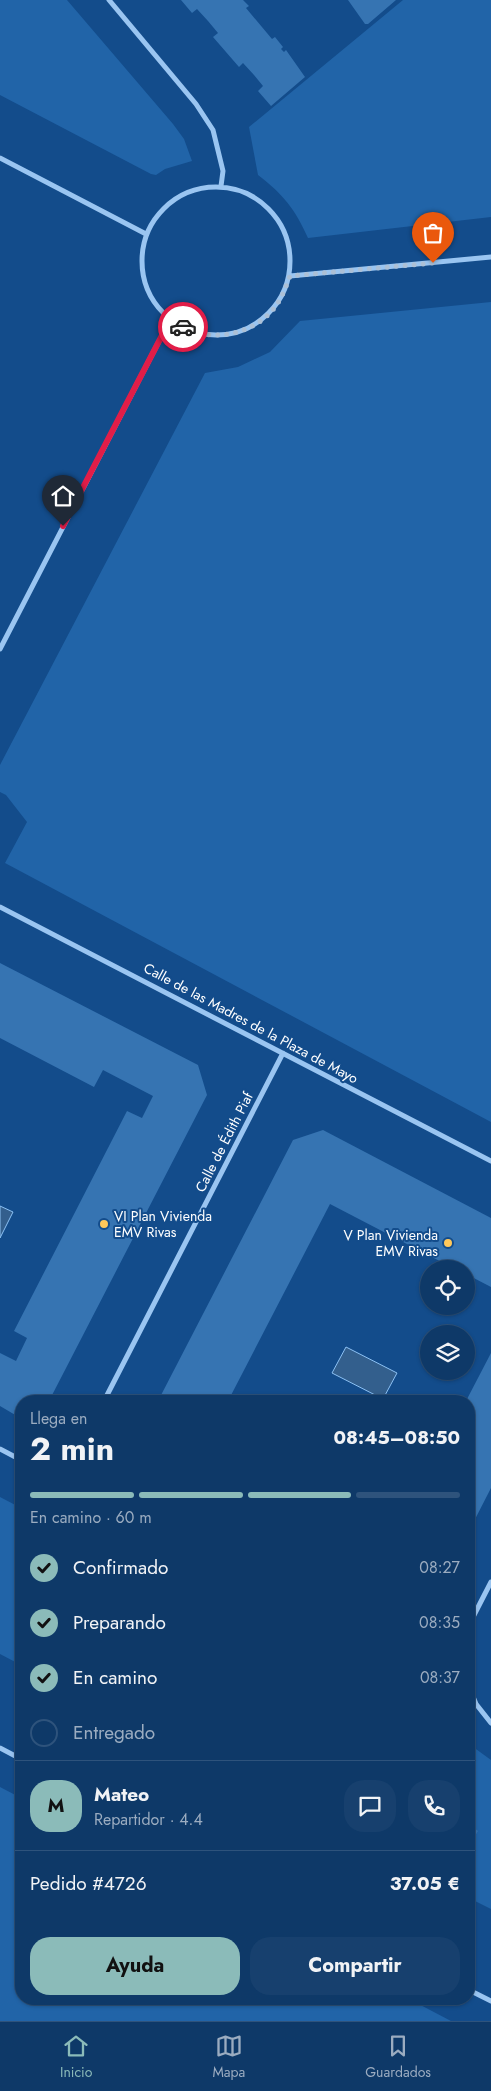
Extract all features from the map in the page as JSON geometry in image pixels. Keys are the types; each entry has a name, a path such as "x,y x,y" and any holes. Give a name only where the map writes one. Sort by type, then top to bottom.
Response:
{"street":[{"path":"109,0 196,104 213,130 223,171 221,186"},
{"path":"0,158 146,234"},
{"path":"221,186 246,192 267,206 283,226 290,251 290,276 282,296 270,314 252,326 232,334 203,334 189,330 170,320 154,302 144,281 142,257 146,234 158,213 176,197 198,188 221,186"},
{"path":"290,276 491,257"},
{"path":"0,649 170,320"},
{"name":"Calle de las Madres de la Plaza de Mayo","path":"0,907 236,1027 283,1054 491,1161"},
{"name":"Calle de Édith Piaf","path":"107,1395 283,1054"},
{"path":"0,1449 15,1457"},
{"path":"475,1611 491,1582"},
{"path":"475,1702 491,1722"},
{"path":"0,1748 15,1756"},
{"path":"475,1993 491,2001"}],"shaded area":[{"path":"0,0 67,0 173,124 184,139 192,161 165,169 156,175 151,174 0,95"},
{"path":"403,0 491,0 491,217 308,238 288,203 258,175 249,127"},
{"path":"491,302 491,1122 5,863 27,822 6,795 0,792 0,765 205,373 238,367 270,352 300,321"},
{"path":"0,1206 13,1212 0,1238"},
{"path":"346,1347 397,1373 385,1395 375,1395 332,1373"},
{"path":"0,1497 15,1505 15,1662 0,1654"},
{"path":"475,1748 491,1760 491,1909 475,1901"},
{"path":"0,1787 15,1795 15,2005 420,2005 451,2021 0,2021"}],"building":[{"path":"181,0 243,0 249,6 246,8 272,39 275,37 283,47 281,49 284,52 286,50 305,77 271,106 258,91 263,86 254,75 243,63 239,67 213,37 218,33 197,9 192,13"},
{"path":"348,0 396,0 368,24 365,24"},
{"name":"VI Plan Vivienda EMV Rivas","path":"0,963 198,1065 207,1095 52,1395 15,1395 15,1415 0,1406 0,1353 16,1361 27,1338 14,1331 127,1111 142,1118 153,1096 103,1070 94,1087 0,1038"},
{"name":"V Plan Vivienda EMV Rivas","path":"323,1130 491,1218 491,1287 475,1279 475,1260 438,1260 330,1204 231,1395 161,1395 293,1140"},
{"path":"491,1353 491,1488 475,1519 475,1395 469,1395"}],"way so far":[{"path":"183,327 210,335 232,334 252,326 270,314 282,296 290,276 433,263"}],"place":[{"name":"VI Plan Vivienda EMV Rivas","path":"104,1224"},
{"name":"V Plan Vivienda EMV Rivas","path":"448,1243"}],"route":[{"path":"63,526 170,320 183,327"}]}
